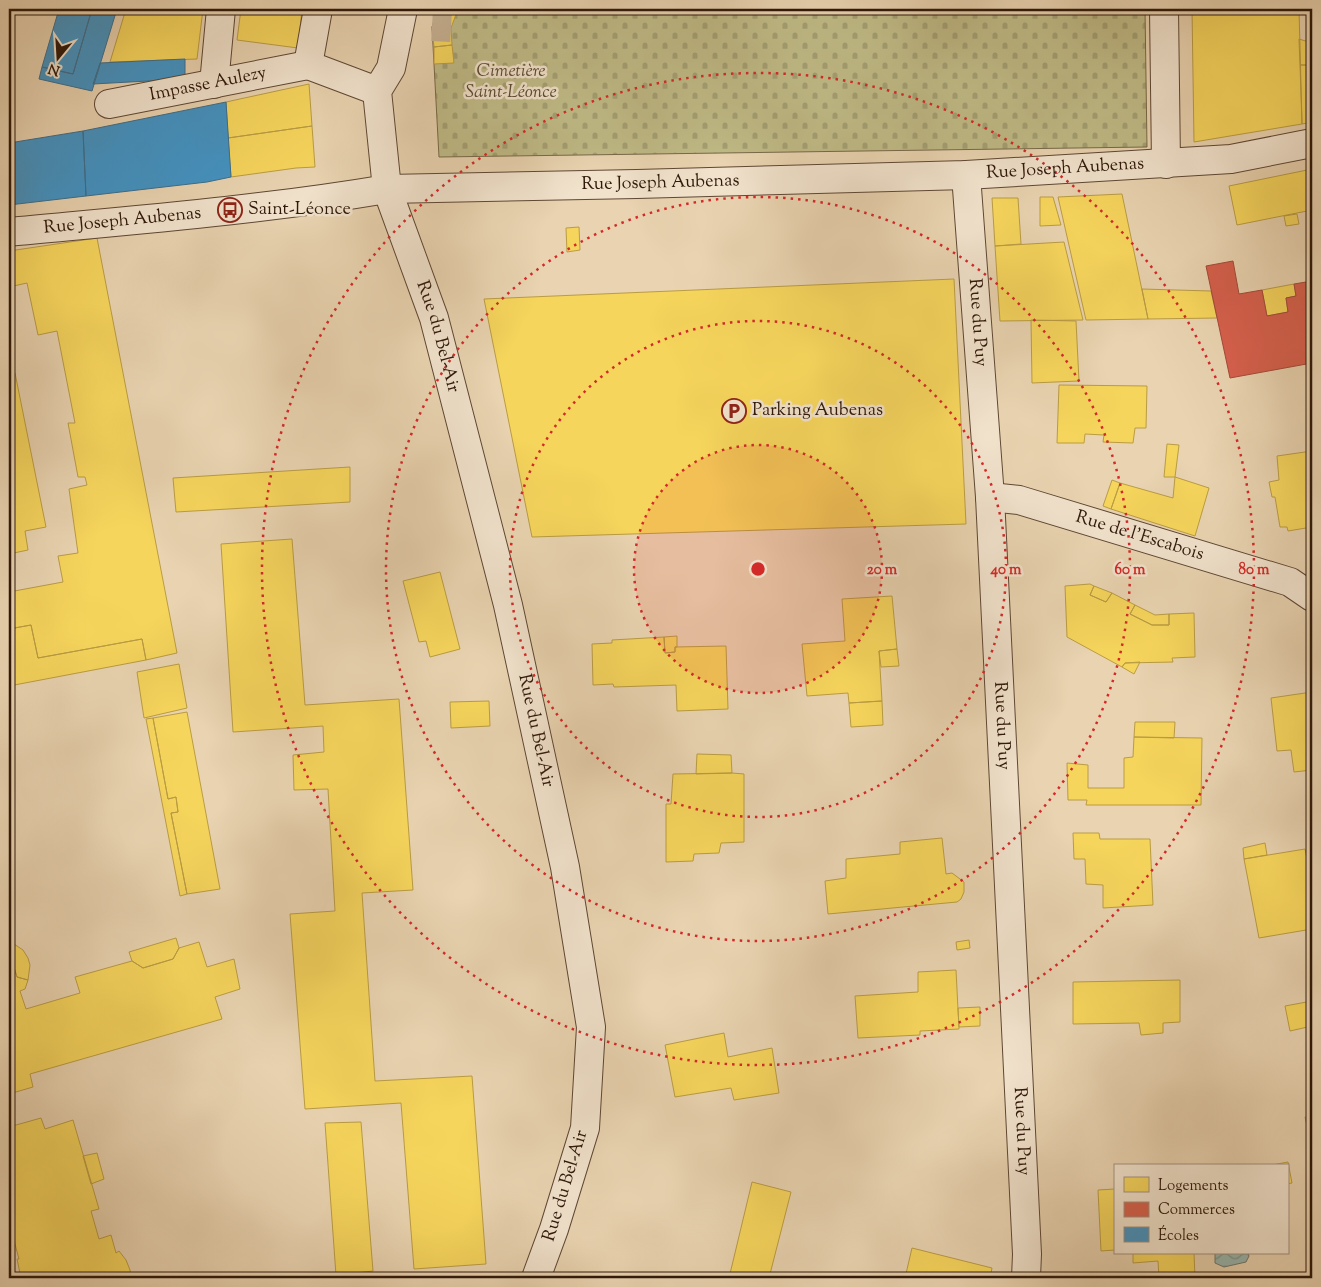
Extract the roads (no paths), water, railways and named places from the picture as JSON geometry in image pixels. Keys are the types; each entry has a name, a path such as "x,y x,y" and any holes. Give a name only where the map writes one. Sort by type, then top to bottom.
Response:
{"street":[{"path":"214,84 221,9"},
{"path":"318,9 308,65 377,90 391,68 403,9"},
{"path":"1164,9 1166,164"},
{"name":"Impasse Aulezy","path":"108,104 308,65"},
{"name":"Rue du Bel-Air","path":"377,90 387,189 434,318 508,605 565,867 591,1026 584,1128 554,1229 536,1278"},
{"name":"Rue Joseph Aubenas","path":"9,232 230,210 348,196 387,189 627,185 966,175 1232,159 1312,143"},
{"name":"Rue du Puy","path":"966,175 990,497 1027,1254 1026,1278"},
{"name":"Rue de l'Escabois","path":"990,497 1019,500 1290,582 1312,597"}],"water":[{"path":"1215,1254 1248,1254 1249,1256 1246,1262 1224,1267 1215,1263"}],"tunnel":[{"path":"432,27 451,28"}],"place":[{"name":"Saint-Léonce","path":"230,210"},
{"name":"Parking Aubenas","path":"734,411"}],"park label":[{"name":"Cimetière Saint-Léonce","path":"511,82"}]}
